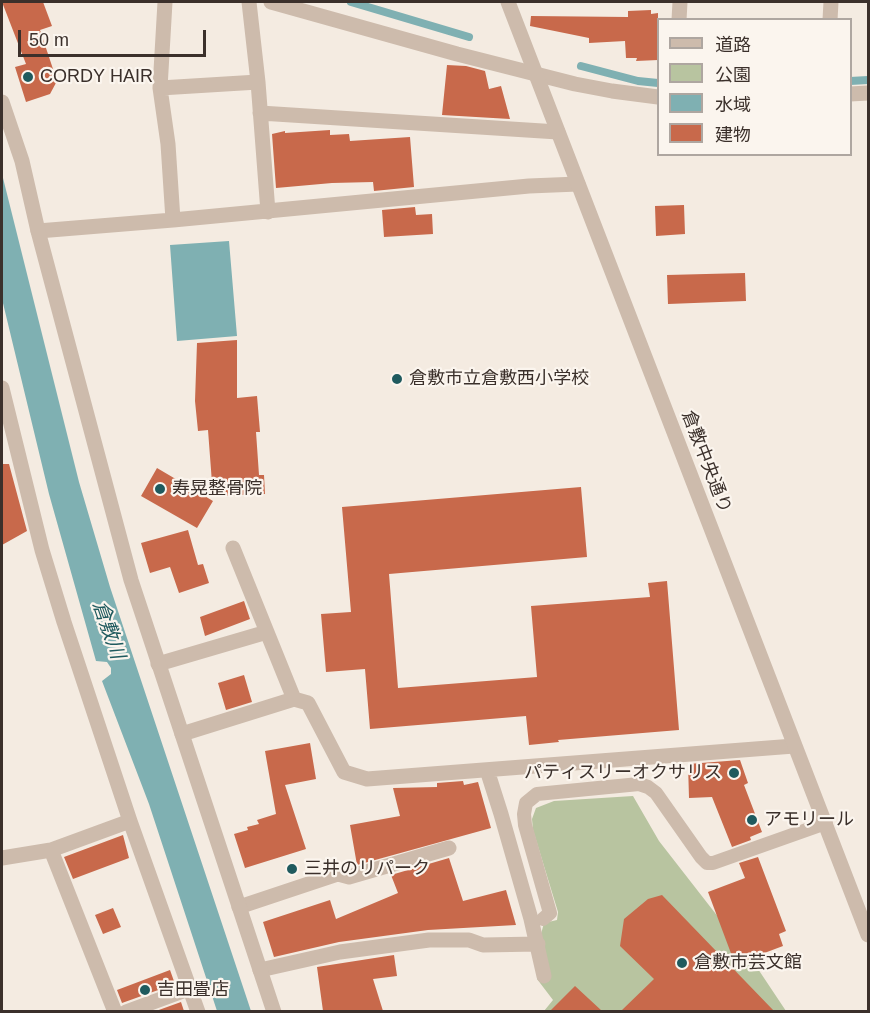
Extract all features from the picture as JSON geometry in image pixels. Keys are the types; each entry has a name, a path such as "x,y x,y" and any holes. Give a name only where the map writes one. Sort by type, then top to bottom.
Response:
{"street":[{"path":"165,2 160,88 168,144 173,220"},
{"path":"249,2 268,212"},
{"path":"271,2 536,74 612,92 657,97"},
{"name":"倉敷中央通り","path":"508,2 868,935"},
{"path":"679,18 680,2"},
{"path":"830,18 831,2"},
{"path":"160,88 258,82"},
{"path":"852,94 868,93"},
{"path":"2,102 22,161 38,231 128,569 274,1011"},
{"path":"260,113 558,132"},
{"path":"38,231 268,212 529,186 578,184"},
{"path":"2,388 42,550 130,821 198,1011"},
{"path":"233,548 294,699"},
{"path":"158,664 267,632"},
{"path":"183,734 294,699 308,703 344,772 367,779 794,746"},
{"path":"487,770 538,944 544,976"},
{"path":"2,858 51,850 130,821"},
{"path":"239,907 338,874 349,877 449,848"},
{"path":"51,850 115,1011"},
{"path":"260,970 340,952 429,940 469,940 483,945 538,944"},
{"path":"126,1011 191,988"}],"lane":[{"path":"543,919 550,913 525,825 524,814 526,803 537,794 639,784 648,787 656,792 707,863 721,862 826,823"}],"green space":[{"path":"633,796 659,841 754,963 786,1011 544,1011 553,1000 537,979 541,934 544,923 557,920 558,912 533,830 532,819 536,808 554,801"}],"water":[{"name":"倉敷川","path":"2,174 79,482 110,587 251,1011 217,1011 149,804 102,681 111,674 111,668 107,662 96,661 49,494 2,299"},
{"path":"229,241 237,336 177,341 170,245"}],"building":[{"path":"2,2 43,2 52,26 40,30 57,81 50,94 26,102 15,67 26,64"},
{"path":"651,10 651,14 658,13 657,60 636,61 637,58 626,58 625,41 589,43 589,38 530,26 531,16 628,17 628,11"},
{"path":"447,65 466,66 485,71 489,89 501,86 510,119 442,115"},
{"path":"330,130 330,135 349,134 350,141 410,137 414,187 374,191 373,182 276,188 272,134 285,131 285,133"},
{"path":"684,205 685,234 656,236 655,206"},
{"path":"415,207 416,215 432,214 433,234 384,237 382,210"},
{"path":"745,273 746,301 668,304 667,275"},
{"path":"237,340 237,398 257,396 260,432 256,432 259,475 264,475 265,494 213,496 208,430 198,431 195,401 197,343"},
{"path":"2,464 9,464 27,531 2,545"},
{"path":"157,468 213,501 197,528 141,496"},
{"path":"581,487 587,557 389,574 398,688 537,677 531,606 650,597 648,583 667,581 679,730 558,740 559,742 529,745 526,716 370,729 365,669 326,672 321,614 351,612 342,507"},
{"path":"188,530 198,565 203,564 209,583 179,593 170,567 150,573 141,543"},
{"path":"244,601 250,619 205,636 200,617"},
{"path":"244,675 252,702 226,710 218,683"},
{"path":"310,743 316,779 285,785 306,849 245,868 234,834 259,824 257,820 276,814 265,751"},
{"path":"740,760 748,783 744,785 762,832 750,837 751,840 732,847 712,797 689,798 688,764"},
{"path":"463,781 464,785 478,782 491,828 357,865 350,825 400,816 393,788 437,787 437,783"},
{"path":"123,835 129,858 73,879 64,857"},
{"path":"758,857 786,931 779,934 783,946 735,964 708,892 745,878 739,863"},
{"path":"449,858 463,901 506,890 516,925 428,930 339,942 274,957 263,922 330,900 336,919 398,893 391,875"},
{"name":"倉敷市芸文館","path":"662,895 774,1011 621,1011 654,979 620,946 624,919 648,899"},
{"path":"113,908 121,927 103,934 95,915"},
{"path":"394,955 397,976 373,979 383,1011 323,1011 317,967"},
{"name":"吉田畳店","path":"170,970 175,984 122,1003 117,990"},
{"path":"575,986 602,1011 550,1011"},
{"path":"181,1002 184,1011 156,1011"}],"waterway":[{"path":"351,2 469,37"},
{"path":"581,66 638,81 657,83"},
{"path":"852,81 868,80"}],"place":[{"name":"CORDY HAIR","path":"28,77"},
{"name":"倉敷市立倉敷西小学校","path":"397,379"},
{"name":"寿晃整骨院","path":"160,489"},
{"name":"パティスリーオクサリス","path":"734,773"},
{"name":"アモリール","path":"752,820"},
{"name":"三井のリパーク","path":"292,869"},
{"name":"倉敷市芸文館","path":"682,963"},
{"name":"吉田畳店","path":"145,990"}]}
